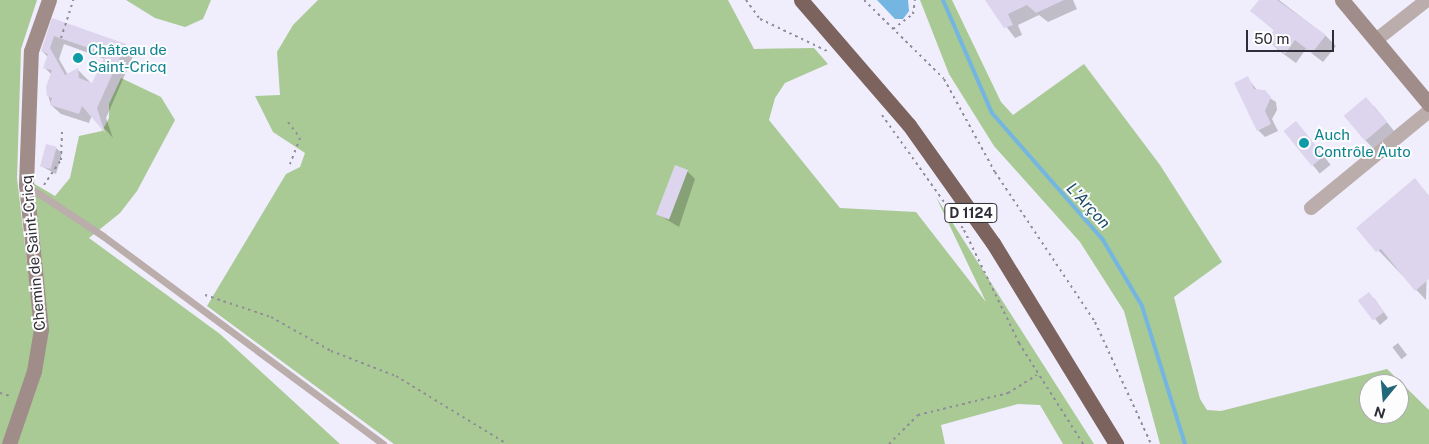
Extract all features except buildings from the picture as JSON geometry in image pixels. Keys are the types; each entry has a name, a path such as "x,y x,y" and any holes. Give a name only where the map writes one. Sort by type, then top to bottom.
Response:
{"highway":[{"name":"D 1124","path":"801,0 926,148 998,251 1116,444"}],"street":[{"name":"Chemin de Saint-Cricq","path":"9,444 34,371 41,329 32,189 31,51 49,0"},
{"path":"1342,0 1429,104"},
{"path":"1376,40 1427,0"},
{"path":"1311,208 1429,110"}],"lane":[{"path":"32,189 383,444"}],"path":[{"path":"61,38 73,0"},
{"path":"746,0 760,19 832,54"},
{"path":"864,0 892,30 944,79 995,172 1095,322 1151,444"},
{"path":"892,30 913,14 915,0"},
{"path":"880,113 964,230 1037,375 1083,444"},
{"path":"288,122 300,138 290,164"},
{"path":"32,189 57,170 62,130"},
{"path":"205,295 270,316 331,352 396,376 507,444"},
{"path":"889,444 918,415 1008,393 1037,375"}],"green space":[{"path":"0,0 37,0 21,49 17,178 35,331 28,371 4,444 0,444"},
{"path":"126,0 211,0 203,19 185,27 155,18"},
{"path":"318,0 728,0 754,49 814,48 828,64 785,83 775,98 769,120 840,208 916,212 986,302 936,197 1094,444 1063,444 1040,405 1018,404 941,425 945,444 394,444 207,306 286,174 300,167 305,153 273,132 255,96 280,95 277,52 293,25"},
{"path":"920,0 952,0 1001,102 1013,115 1084,64 1160,165 1222,262 1174,297 1200,399 1207,410 1221,411 1359,376 1359,424 1409,424 1409,390 1429,410 1429,444 1160,444 1124,311 1080,242 994,146 949,74"},
{"path":"121,78 161,97 175,120 137,191 120,213 89,238 220,334 340,444 15,444 38,376 33,183 55,196 70,178 79,136 102,131 109,118 109,104"},
{"path":"1387,369 1392,374 1367,374"}],"water":[{"path":"877,0 908,0 909,11 903,19 895,19"}],"waterway":[{"name":"L'Arçon","path":"943,0 992,113 1103,240 1142,306 1185,444"}],"place":[{"name":"Château de Saint-Cricq","path":"78,58"},
{"name":"Auch Contrôle Auto","path":"1304,143"}]}
